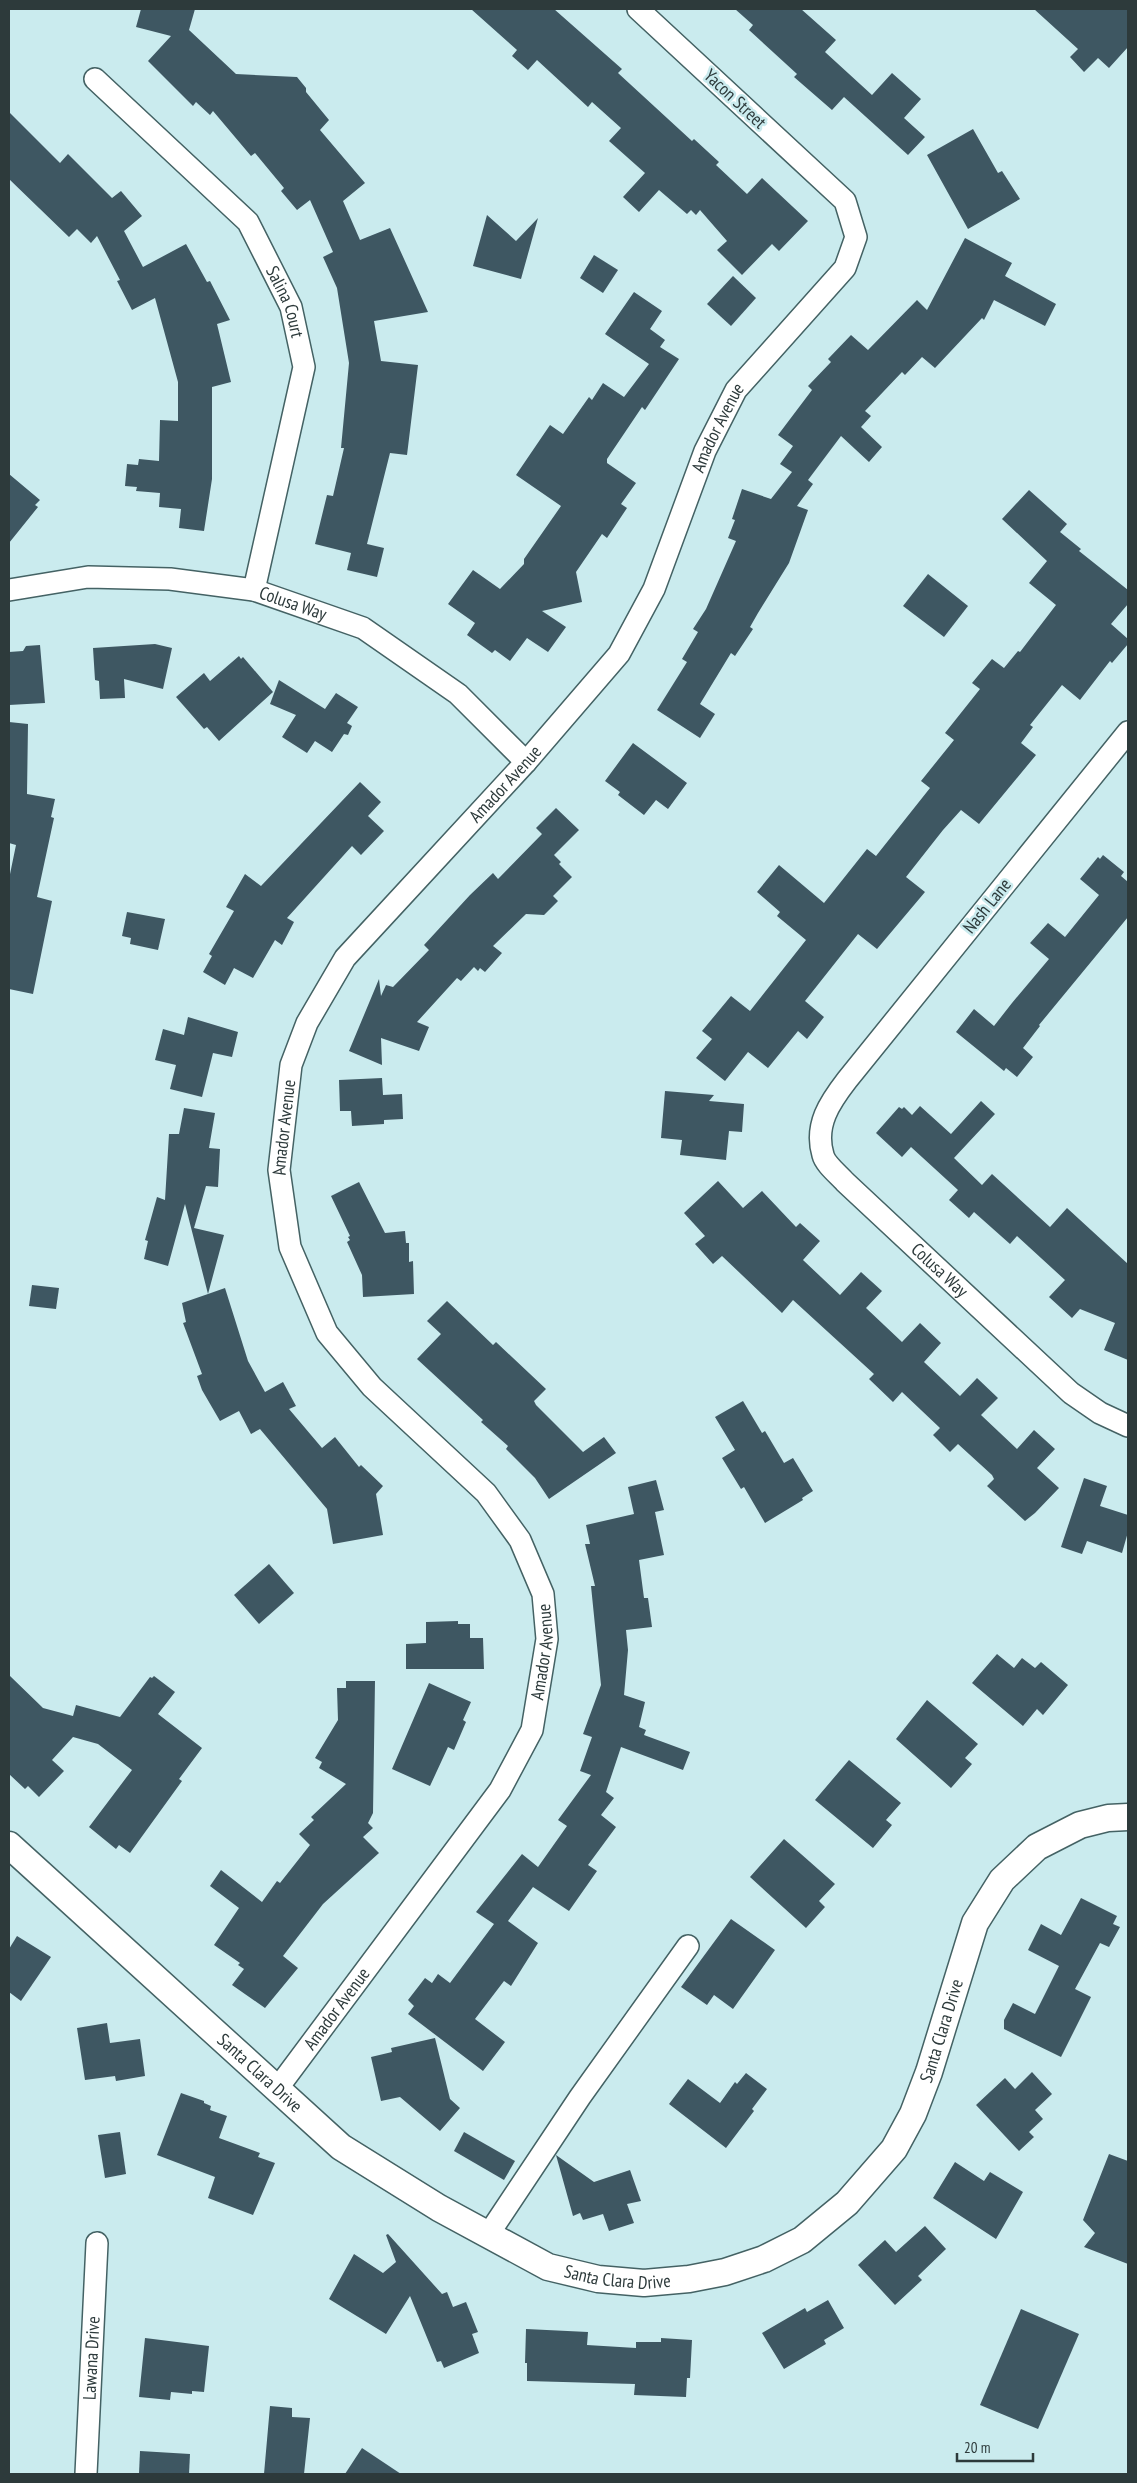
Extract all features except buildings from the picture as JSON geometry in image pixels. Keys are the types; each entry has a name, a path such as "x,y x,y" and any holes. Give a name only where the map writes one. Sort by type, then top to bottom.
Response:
{"street":[{"name":"Yacon Street","path":"638,9 832,188"},
{"name":"Salina Court","path":"95,79 248,222 291,307 304,367 254,590"},
{"name":"Amador Avenue","path":"277,2089 500,1790 532,1730 547,1639 543,1594 520,1540 486,1493 372,1386 327,1333 290,1246 279,1170 291,1064 307,1023 345,958 526,762 619,654 654,589 705,451 736,390 845,268 856,237 845,201 832,188"},
{"name":"Colusa Way","path":"9,590 88,577 170,579 254,590 363,628 458,694 526,762"},
{"name":"Nash Lane","path":"847,1080 1128,732"},
{"name":"Colusa Way","path":"847,1080 829,1103 820,1125 823,1156 845,1182 1071,1393 1100,1413 1128,1426"},
{"name":"Santa Clara Drive","path":"9,1845 341,2147 439,2208 488,2236 548,2266 598,2279 644,2283 689,2279 725,2272 764,2259 802,2240 847,2203 869,2179 899,2140 913,2114 929,2072 975,1923 1002,1880 1038,1847 1080,1826 1108,1818 1128,1817"},
{"path":"488,2236 580,2097 688,1946"},
{"name":"Lawana Drive","path":"86,2474 97,2243"}]}
